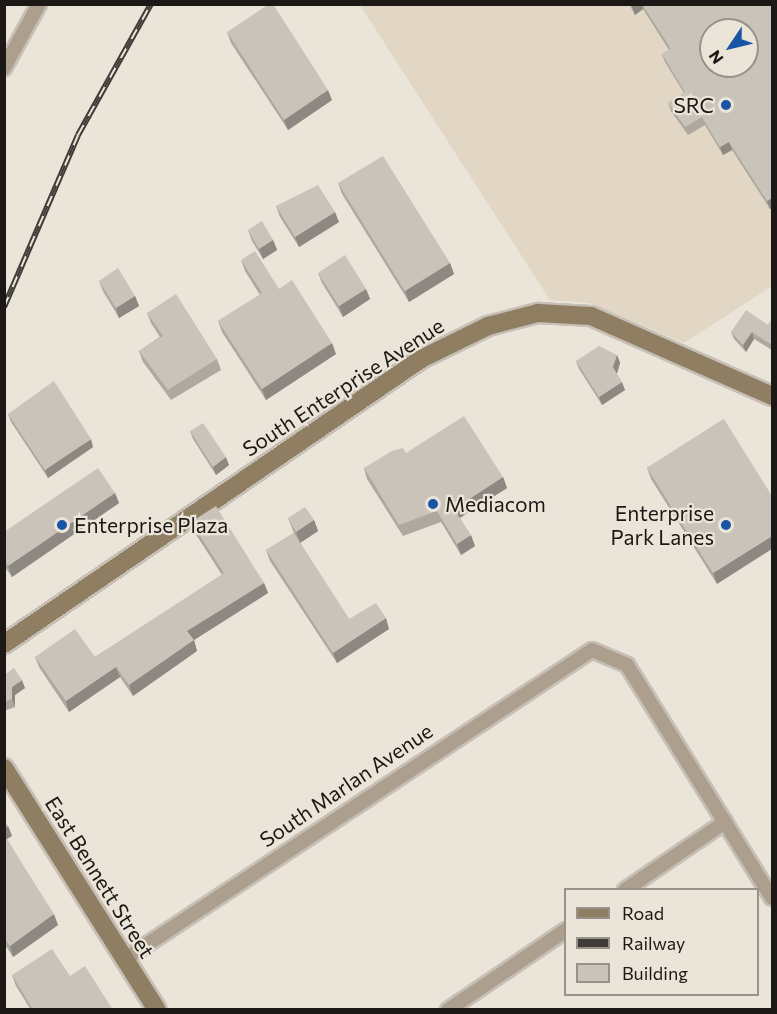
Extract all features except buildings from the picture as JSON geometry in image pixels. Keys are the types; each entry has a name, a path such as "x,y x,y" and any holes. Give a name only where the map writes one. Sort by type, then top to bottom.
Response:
{"street":[{"path":"4,68 39,4"},
{"name":"South Enterprise Avenue","path":"4,644 420,359 488,326 538,313 591,316 772,396"},
{"name":"South Marlan Avenue","path":"125,959 592,650 627,665 725,822"},
{"name":"East Bennett Street","path":"4,768 156,1010"},
{"path":"628,888 725,822 772,898"},
{"path":"448,1010 564,931"}],"shaded area":[{"path":"360,5 772,5 772,286 684,343 589,303 550,300"}],"railway":[{"path":"4,307 78,135 151,4"}],"place":[{"name":"SRC","path":"726,105"},
{"name":"Mediacom","path":"433,504"},
{"name":"Enterprise Plaza","path":"62,525"},
{"name":"Enterprise Park Lanes","path":"726,525"}]}
